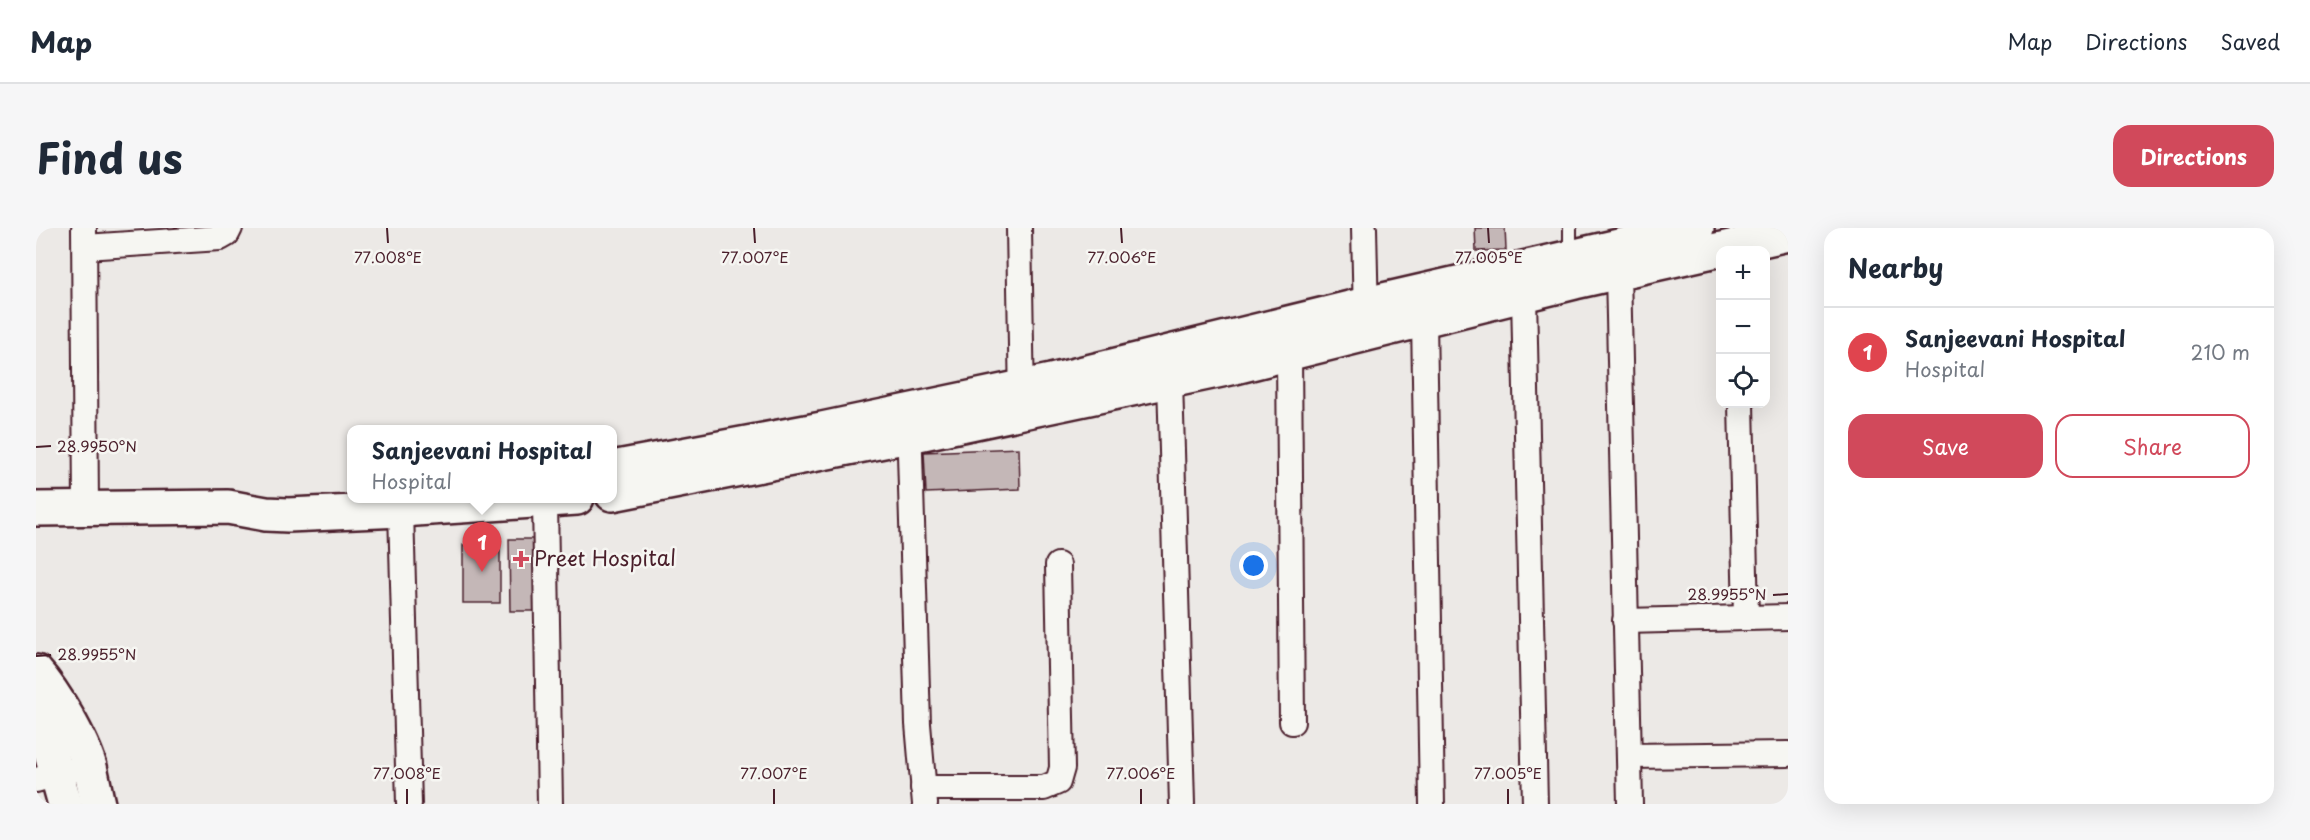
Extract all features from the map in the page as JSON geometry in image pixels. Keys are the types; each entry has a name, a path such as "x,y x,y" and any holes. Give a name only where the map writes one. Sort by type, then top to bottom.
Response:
{"main road":[{"path":"618,480 1022,399 1170,380 1289,355 1366,318 1570,243 1697,228"},
{"path":"1745,246 1788,234"},
{"path":"1022,399 1167,353 1366,318 1424,320 1618,272 1716,252"},
{"path":"228,507 267,497 347,491"},
{"path":"36,509 228,507 277,515 527,503"},
{"path":"36,672 51,692 78,739 90,766 98,804"},
{"path":"36,699 53,786"}],"street":[{"path":"86,507 84,238 220,238 227,234 230,228"},
{"path":"1019,228 1022,399"},
{"path":"1364,228 1366,318"},
{"path":"1618,272 1630,804"},
{"path":"1524,296 1535,804"},
{"path":"1424,320 1432,804"},
{"path":"1289,355 1292,722"},
{"path":"1170,380 1182,804"},
{"path":"1741,408 1746,617"},
{"path":"909,423 918,724 924,796 1044,788 1058,782 1062,768 1058,565"},
{"path":"545,503 550,804"},
{"path":"401,510 409,804"},
{"path":"1625,621 1788,617"},
{"path":"1629,756 1788,754"},
{"path":"53,786 90,766"}],"building":[{"path":"1475,228 1505,228 1506,250 1476,251"},
{"path":"1019,448 1020,489 926,493 924,452"},
{"path":"509,539 541,539 542,611 510,611"},
{"path":"463,545 500,545 500,603 463,603"}],"place":[{"name":"Preet Hospital","path":"521,559"},
{"name":"Sanjeevani Hospital","path":"482,572"}]}
